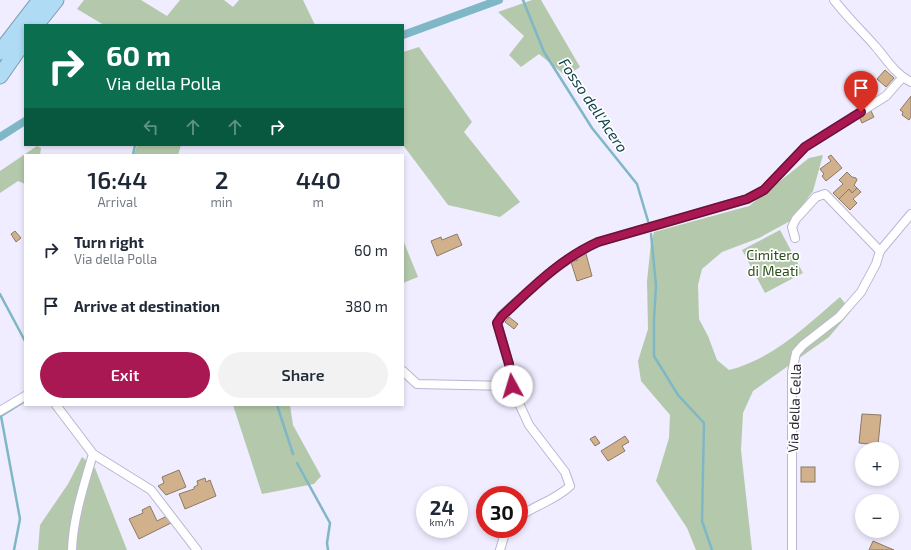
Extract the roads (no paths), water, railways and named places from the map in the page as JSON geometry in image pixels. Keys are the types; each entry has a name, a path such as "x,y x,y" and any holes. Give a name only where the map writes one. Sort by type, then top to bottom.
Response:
{"highway":[{"path":"0,52 40,0"},
{"path":"37,24 56,0"},
{"path":"0,76 24,41"}],"street":[{"path":"834,0 902,78 911,82"},
{"path":"528,511 562,493 570,486 565,472 528,424 512,386 509,364 497,323 502,316 553,269 579,251 598,242 747,199 764,190 805,147 886,96 902,78"},
{"path":"795,238 792,227 796,219 816,197 825,194 880,251"},
{"name":"Via della Cella","path":"792,550 792,372 796,353 803,345 839,317 861,292 876,264 880,251 911,214"},
{"path":"404,372 417,384 512,386"},
{"path":"0,411 24,397"},
{"path":"57,406 93,454 151,490 197,550"},
{"path":"72,550 82,494 93,454"},
{"path":"500,550 504,538"}],"waterway":[{"path":"404,35 499,0"},
{"name":"Fosso dell'Acero","path":"523,0 544,52 592,128 637,184 648,221"},
{"path":"0,137 24,122"},
{"path":"133,154 135,146"},
{"name":"Fosso dell'Acero","path":"651,234 656,285 654,356 678,395 704,423 702,521 712,550"},
{"path":"0,294 24,339"},
{"path":"14,550 20,519 1,416 24,402"},
{"path":"277,406 293,454"},
{"path":"297,463 330,523 327,543 328,550"}],"park label":[{"name":"Cimitero di Meati","path":"773,262"}]}
